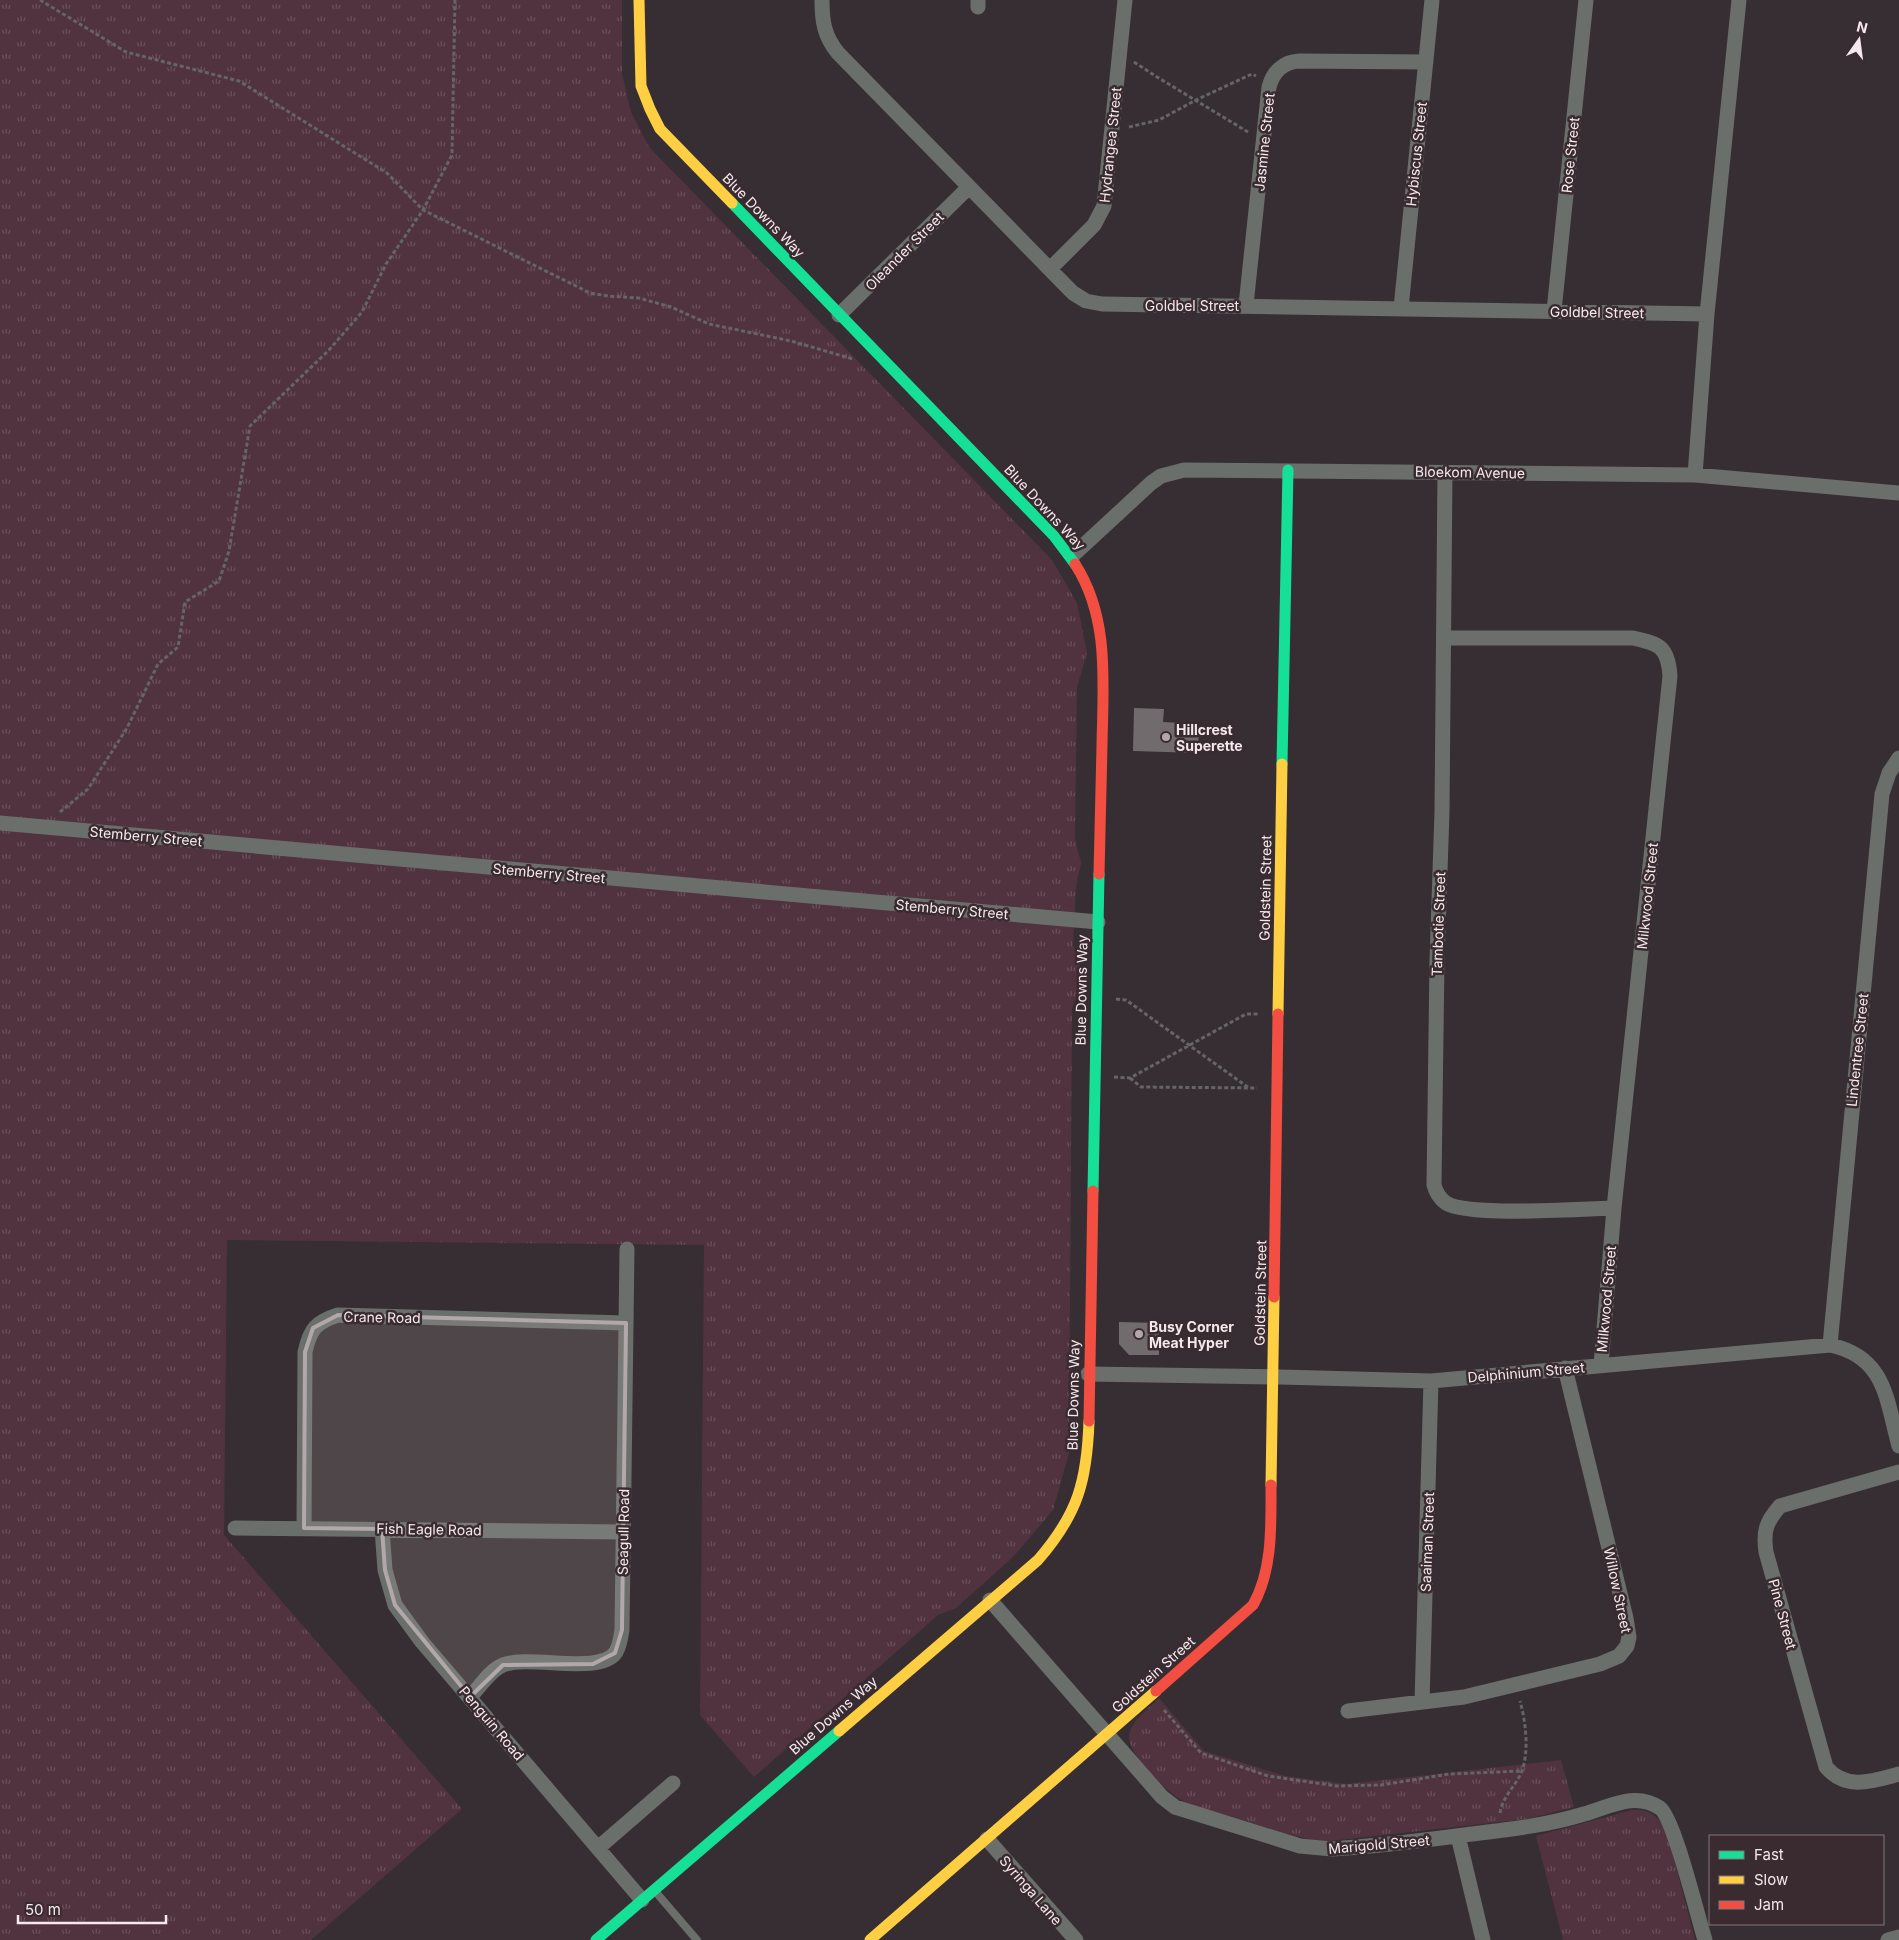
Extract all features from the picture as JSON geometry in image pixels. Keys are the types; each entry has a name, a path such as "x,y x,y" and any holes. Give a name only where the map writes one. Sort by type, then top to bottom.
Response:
{"street":[{"name":"Blue Downs Way","path":"596,1940 1038,1560 1056,1540 1070,1518 1085,1476 1088,1451 1103,650 1100,625 1093,599 1083,574 1072,556 1048,529 660,129 650,109 642,86 639,0"},
{"name":"Goldbel Street","path":"822,0 822,19 831,45 1079,298 1094,304 1707,314"},
{"name":"Hydrangea Street","path":"1050,269 1094,225 1104,206 1125,0"},
{"name":"Hybiscus Street","path":"1401,308 1432,0"},
{"name":"Rose Street","path":"1554,311 1586,0"},
{"path":"1695,475 1707,314 1739,0"},
{"name":"Jasmine Street","path":"1246,305 1271,81 1281,67 1293,62 1426,62"},
{"name":"Oleander Street","path":"839,315 969,187"},
{"name":"Bloekom Avenue","path":"1072,556 1151,482 1172,472 1196,469 1695,475 1899,494"},
{"name":"Goldstein Street","path":"871,1940 1253,1605 1262,1591 1271,1520 1288,470"},
{"name":"Tambotie Street","path":"1445,472 1442,812 1437,960 1434,1185 1438,1196 1447,1204 1459,1209 1614,1208"},
{"name":"Milkwood Street","path":"1444,638 1633,638 1652,642 1666,653 1669,662 1670,676 1614,1208 1601,1365"},
{"name":"Lindentree Street","path":"1830,1345 1882,794 1889,773 1899,758"},
{"name":"Stemberry Street","path":"0,823 1098,922"},
{"name":"Seagull Road","path":"470,1697 496,1669 503,1665 536,1662 593,1664 615,1653 620,1641 622,1630 624,1532 627,1249"},
{"name":"Crane Road","path":"304,1528 306,1352 308,1338 314,1328 324,1320 338,1316 626,1323"},
{"name":"Delphinium Street","path":"1088,1374 1431,1381 1830,1345 1844,1348 1863,1358 1878,1376 1883,1386 1899,1446"},
{"name":"Willow Street","path":"1348,1711 1464,1697 1516,1686 1600,1664 1619,1656 1627,1646 1629,1637 1626,1618 1565,1368"},
{"name":"Saaiman Street","path":"1422,1702 1431,1381"},
{"name":"Pine Street","path":"1899,1472 1780,1506 1770,1518 1764,1535 1766,1552 1826,1767 1837,1778 1855,1783 1899,1774"},
{"name":"Fish Eagle Road","path":"235,1528 624,1532"},
{"name":"Penguin Road","path":"382,1529 385,1570 395,1606 422,1642 642,1900"},
{"name":"Marigold Street","path":"990,1600 1162,1797 1175,1807 1300,1846 1332,1849 1537,1826 1634,1799 1644,1801 1660,1808 1666,1813 1674,1832 1705,1940"},
{"path":"598,1848 673,1783"},
{"path":"1458,1836 1483,1940"},
{"name":"Syringa Lane","path":"987,1839 1076,1940"},
{"path":"1888,1940 1899,1937"}],"lane":[{"path":"654,1889 697,1940"}],"path":[{"path":"40,0 126,52 239,81 387,173 423,210 590,293 639,298 671,306 709,324 791,341 862,361"},
{"path":"56,828 60,811 88,789 127,728 158,664 178,647 185,602 219,581 229,551 250,426 329,350 362,312 386,264 423,210 452,155 456,0"},
{"path":"1120,51 1156,77 1264,143"},
{"path":"1111,130 1159,120 1196,100 1252,74 1271,81"},
{"path":"1109,999 1126,1000 1249,1088"},
{"path":"1108,1077 1130,1078 1246,1014 1278,1014"},
{"path":"1130,1078 1141,1087 1277,1088"},
{"path":"1497,1831 1501,1806 1522,1771 1526,1746 1524,1722 1516,1686"},
{"path":"1151,1696 1201,1753 1268,1776 1337,1786 1381,1785 1449,1774 1522,1771"}],"highlighted area":[{"path":"338,1315 626,1323 622,1630 615,1653 593,1664 503,1665 470,1697 395,1605 385,1570 382,1529 304,1528 305,1352 313,1328"}],"green space":[{"path":"0,0 622,0 622,74 631,112 649,147 1052,560 1077,603 1087,653 1077,687 1075,839 1081,863 1076,887 1073,945 1080,960 1079,987 1072,1009 1069,1453 1053,1510 1013,1557 956,1608 938,1615 754,1777 700,1715 704,1245 227,1240 224,1535 462,1809 311,1940 0,1940"},
{"path":"1159,1698 1204,1751 1285,1776 1347,1784 1561,1760 1574,1807 1527,1819 1330,1841 1294,1836 1193,1805 1180,1799 1165,1788 1148,1771 1135,1753 1129,1736 1133,1725"},
{"path":"1632,1810 1643,1810 1652,1814 1666,1828 1695,1940 1563,1940 1536,1836"}],"building":[{"name":"Hillcrest Superette","path":"1134,708 1164,709 1163,722 1199,724 1198,753 1133,751"},
{"name":"Busy Corner Meat Hyper","path":"1119,1322 1159,1323 1159,1355 1129,1355 1119,1344"}],"traffic: fast":[{"path":"732,203 1054,536 1075,564"},
{"path":"1282,764 1288,470"},
{"path":"1093,1191 1099,874"},
{"path":"596,1940 839,1731"}],"traffic: slow":[{"path":"639,0 641,86 650,109 660,129 732,203"},
{"path":"1278,1014 1282,764"},
{"path":"1271,1485 1274,1297"},
{"path":"839,1731 1038,1560 1052,1543 1063,1527 1078,1496 1086,1462 1089,1421"},
{"path":"870,1940 1156,1691"}],"traffic: jam":[{"path":"1075,564 1094,606 1102,651 1103,698 1099,874"},
{"path":"1274,1297 1278,1014"},
{"path":"1089,1421 1093,1191"},
{"path":"1156,1691 1253,1605 1260,1591 1270,1546 1271,1485"}],"place":[{"name":"Hillcrest Superette","path":"1166,737"},
{"name":"Busy Corner Meat Hyper","path":"1139,1334"}]}
